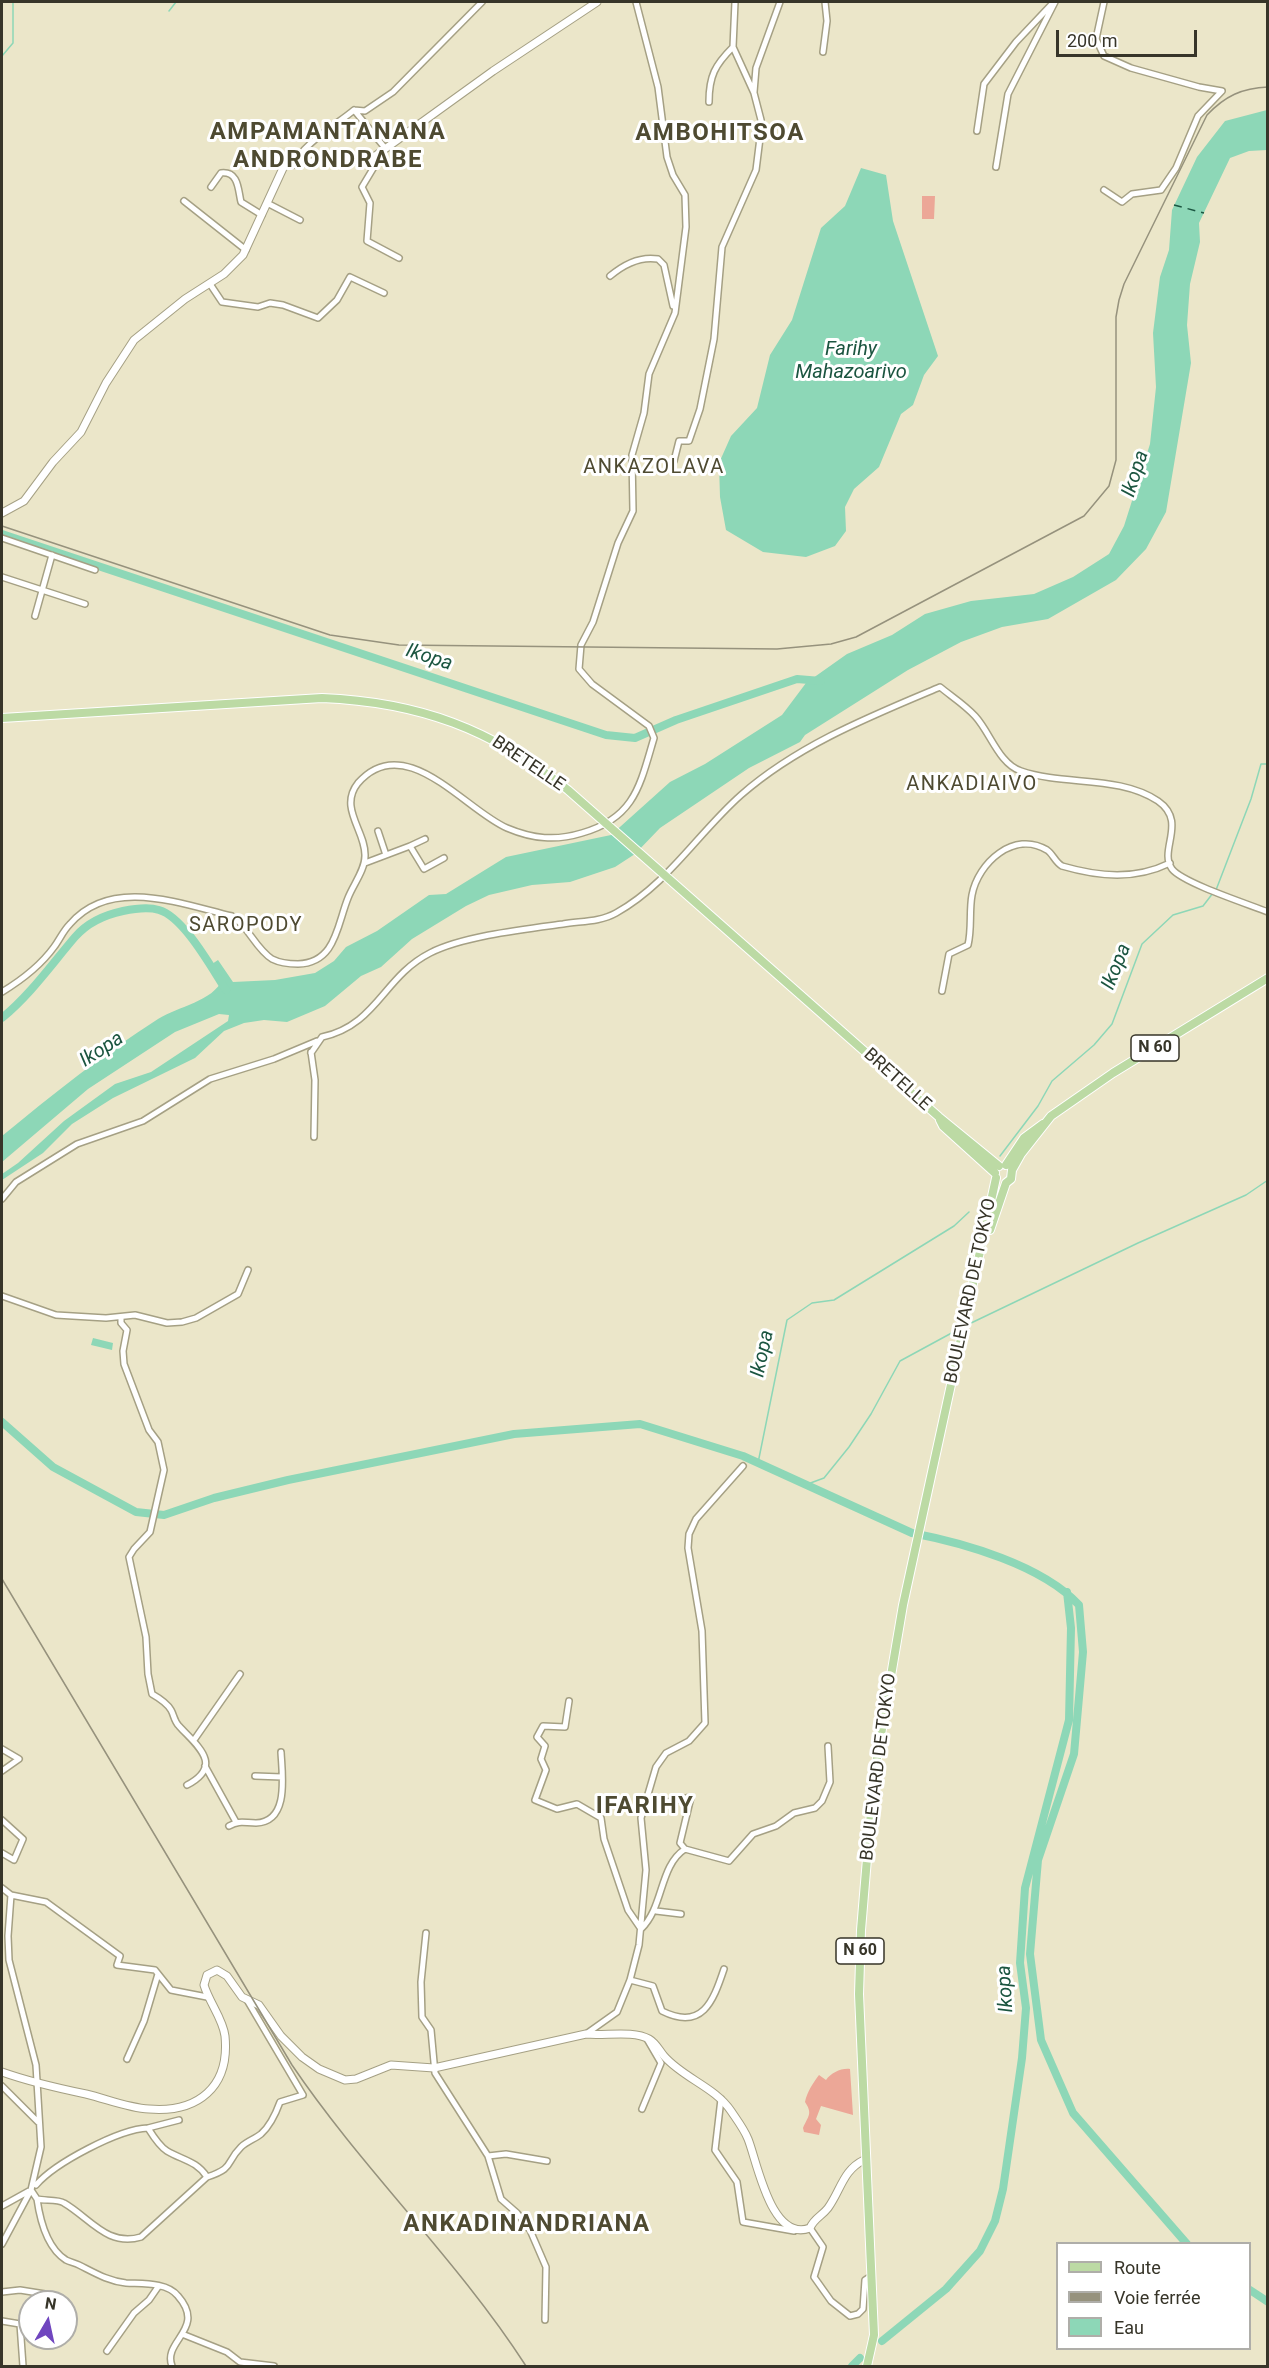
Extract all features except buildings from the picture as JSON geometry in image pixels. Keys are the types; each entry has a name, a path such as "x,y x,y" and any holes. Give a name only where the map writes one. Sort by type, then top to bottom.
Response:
{"main road":[{"name":"BRETELLE","path":"2,718 306,698 384,703 459,724 511,748 546,772 663,872 939,1117 943,1126 1001,1170 1006,1183"},
{"name":"BOULEVARD DE TOKYO","path":"867,2367 874,2335 864,2160 859,1994 867,1853 887,1685 976,1270 1001,1170 1029,1133 1113,1073 1268,978"},
{"path":"982,1246 1006,1183 1011,1179 1001,1170"}],"street":[{"path":"295,165 296,158 354,110 365,111 393,92 482,2"},
{"path":"2,512 24,501 47,468 81,432 106,383 134,340 185,299 231,268 246,250 281,169 287,164 295,165 332,159 363,161 371,159 565,21 597,2"},
{"path":"2,992 47,956 63,932 81,913 123,898 165,899 232,916 241,922 262,951 273,959 287,964 315,960 328,952 334,941 344,907 365,863 366,853 351,812 353,792 370,773 394,765 410,767 448,786 480,812 507,828 540,838 561,839 608,824 636,796 654,738 653,733 649,726 586,679 579,669 579,659 581,645 608,581 618,543 633,511 632,455 644,413 649,374 675,313 686,227 686,201 668,157 658,87 636,2"},
{"path":"674,461 679,441 689,441 700,409 714,339 722,247 756,170 761,120 754,93 733,47 735,2"},
{"path":"754,93 756,68 780,2"},
{"path":"823,52 827,21 825,2"},
{"path":"977,130 984,84 1016,42 1054,2"},
{"path":"996,167 1008,94 1054,2"},
{"path":"1104,2 1096,39 1104,56 1131,68 1198,87 1222,91 1198,116 1176,168 1161,190 1132,194 1122,202 1104,190"},
{"path":"709,102 709,87 713,82 714,66 733,47"},
{"path":"354,110 385,148"},
{"path":"371,159 374,167 362,187 370,202 367,241 399,258"},
{"path":"211,187 221,173 230,175 237,180 241,202 262,215"},
{"path":"184,201 246,250"},
{"path":"267,203 300,220"},
{"path":"610,276 621,266 634,261 658,259 664,265 675,313"},
{"path":"210,284 222,302 258,307 270,303 283,305 318,318 337,300 350,277 384,293"},
{"path":"2,540 95,570"},
{"path":"35,616 52,555"},
{"path":"2,577 85,604"},
{"path":"311,1053 322,1037 338,1033 364,1017 393,980 429,953 466,941 589,921 615,914 663,872 725,810 770,771 822,740 940,687 975,716 1009,765 1021,771 1066,781 1130,788 1160,802 1171,816 1173,824 1168,857 1172,869 1193,883 1268,912"},
{"path":"378,831 386,855"},
{"path":"365,863 425,839"},
{"path":"942,991 949,954 968,945 973,911 972,896 975,886 984,867 998,852 1014,845 1035,845 1048,850 1056,862 1062,866 1121,877 1154,871 1170,863"},
{"path":"410,846 424,869 444,858"},
{"path":"2,1199 16,1182 77,1144 143,1121 210,1079 274,1059 317,1041 311,1053 315,1080 314,1137"},
{"path":"2,1296 56,1314 121,1317 135,1315 166,1323 196,1318 238,1294 248,1269"},
{"path":"121,1317 121,1323 128,1330 123,1351 124,1364 149,1430 158,1442 164,1470 150,1532 129,1557 146,1637 149,1687 152,1694 172,1711 177,1725 194,1740 206,1756 205,1766 195,1780 187,1785"},
{"path":"586,2034 617,2012 630,1980 641,1929 646,1870 641,1818 660,1760 689,1741 705,1723 702,1631 688,1548 689,1534 696,1520 743,1466"},
{"path":"194,1740 240,1674"},
{"path":"569,1701 565,1727 543,1726 537,1737 544,1746 541,1759 546,1770 536,1800 557,1809 577,1804 601,1818 604,1839 628,1910 641,1929"},
{"path":"644,1807 691,1797 680,1839 686,1849 729,1861 753,1834 776,1826 794,1813 815,1808 822,1801 830,1782 828,1746"},
{"path":"2,1749 19,1759 2,1771"},
{"path":"229,1826 242,1820 258,1823 274,1816 279,1809 282,1752"},
{"path":"205,1766 236,1822"},
{"path":"255,1776 282,1777"},
{"path":"2,1820 23,1840 14,1860 2,1853"},
{"path":"641,1929 656,1911 672,1860 686,1849"},
{"path":"2,1888 11,1895 46,1902 59,1910 97,1941 120,1956 117,1965 147,1968 158,1972 171,1989 207,1997"},
{"path":"11,1895 5,1935 13,1982 36,2065 35,2085 41,2147 32,2190 37,2199 40,2221 47,2236 66,2260 96,2276 124,2283 147,2282 178,2295 189,2313 189,2321 171,2356 172,2367"},
{"path":"656,1911 681,1914"},
{"path":"426,1933 421,1982 422,2017 431,2030 434,2068 457,2110 488,2156 501,2199 517,2213 530,2230 546,2268 545,2320"},
{"path":"630,1980 653,1986 662,2011 688,2020 694,2018 709,2004 724,1969"},
{"path":"2,2072 35,2085 149,2109 174,2109 192,2104 214,2088 223,2067 225,2036 207,1997 204,1980 207,1975 217,1970 227,1976 242,1997 259,2005 281,2036 302,2057 332,2075 350,2080 391,2065 434,2068 586,2034 610,2036 619,2033 646,2037 674,2066 721,2099 731,2110 748,2138 773,2208 788,2225 806,2229 823,2247 814,2277 838,2308 850,2316 863,2309 865,2280 872,2276"},
{"path":"127,2059 144,2021 158,1972"},
{"path":"37,2199 62,2201 102,2232 128,2241 141,2237 207,2178 231,2165 239,2149 262,2133 276,2114 280,2102 303,2095 248,2000"},
{"path":"642,2109 661,2063 646,2037"},
{"path":"2,2086 38,2122"},
{"path":"721,2099 715,2150 737,2182 743,2222 796,2232 806,2229 826,2211 847,2172 864,2160"},
{"path":"2,2244 32,2190 50,2172 125,2131 179,2120"},
{"path":"148,2128 166,2151 190,2160 202,2169 207,2178"},
{"path":"488,2156 507,2154 548,2161"},
{"path":"2,2206 32,2190"},
{"path":"107,2351 134,2313 150,2301 158,2287"},
{"path":"2,2292 18,2290"},
{"path":"2,2321 18,2324"},
{"path":"182,2334 227,2352 240,2362 274,2367"},
{"path":"22,2350 23,2367"}],"shaded area":[{"path":"922,196 935,196 934,219 922,219"},
{"path":"850,2069 853,2115 821,2106 816,2119 821,2125 819,2135 804,2132 803,2128 809,2112 805,2102 819,2075 826,2080 836,2072"}],"water":[{"path":"1267,110 1267,150 1249,151 1230,158 1199,223 1200,242 1190,284 1187,325 1191,363 1166,512 1146,549 1116,580 1048,619 1002,627 961,642 908,670 805,735 800,742 749,768 660,828 635,854 615,867 570,882 532,885 489,895 466,906 412,939 381,967 361,976 325,1006 287,1022 264,1020 244,1023 224,1031 195,1058 113,1098 72,1124 43,1153 2,1180 2,1174 18,1163 64,1121 115,1084 151,1072 228,1021 229,1015 219,1014 175,1032 88,1089 2,1162 2,1136 40,1105 138,1032 166,1014 203,998 218,987 223,979 212,964 218,960 233,982 275,980 315,973 334,961 346,947 377,931 429,895 446,894 506,857 611,835 670,782 705,764 782,715 806,683 847,654 892,635 925,614 971,601 1034,594 1073,577 1109,554 1124,526 1150,444 1156,387 1153,333 1160,277 1169,250 1172,210 1197,157 1225,121"},
{"name":"Farihy Mahazoarivo","path":"861,168 886,175 893,221 938,356 924,375 913,405 901,414 879,467 854,489 845,507 846,531 835,546 806,557 763,552 726,530 720,497 719,463 731,436 757,408 770,355 792,320 821,228 845,206"},
{"path":"93,1338 113,1343 112,1350 91,1345"}],"waterway":[{"path":"2,56 13,43 13,2"},
{"path":"169,11 176,2"},
{"name":"Ikopa","path":"2,534 606,735 635,738 676,720 797,679 821,681"},
{"name":"Ikopa","path":"1216,890 1251,799 1261,764 1268,764"},
{"name":"Ikopa","path":"1000,1156 1038,1106 1052,1081 1094,1045 1112,1024 1142,944 1173,915 1203,906 1213,893"},
{"name":"Ikopa","path":"2,1018 32,989 85,927 103,917 146,908 159,910 178,922 197,945 226,990"},
{"path":"969,1324 1138,1243 1246,1195 1268,1180"},
{"name":"Ikopa","path":"758,1463 787,1320 812,1303 834,1300 954,1226 969,1212"},
{"path":"805,1485 824,1478 849,1447 871,1414 900,1361 959,1329"},
{"path":"2,1422 53,1467 136,1512 164,1515 214,1498 288,1480 514,1434 640,1424 743,1456 912,1533 978,1550 1024,1567 1045,1578 1079,1605 1083,1652 1074,1754 1038,1860 1030,1954 1041,2040 1073,2113 1185,2242"},
{"name":"Ikopa","path":"882,2341 946,2289 980,2251 995,2221 1003,2189 1022,2058 1026,2008 1020,1963 1025,1888 1069,1720 1071,1628 1067,1592"},
{"path":"1251,2291 1268,2302"},
{"name":"Ikopa","path":"852,2366 860,2358"}],"ferry route":[{"path":"1174,205 1204,213"}],"railway":[{"path":"2,526 330,635 399,645 777,649 831,644 856,637 1084,516 1109,486 1116,460 1116,317 1124,284 1207,115 1234,94 1268,87"},
{"path":"2,1579 292,2065 349,2141 470,2289 526,2366"}],"district":[{"name":"AMBOHITSOA","path":"720,134"},
{"name":"AMPAMANTANANA ANDRONDRABE","path":"328,147"},
{"name":"ANKAZOLAVA","path":"654,468"},
{"name":"ANKADIAIVO","path":"972,785"},
{"name":"SAROPODY","path":"246,926"},
{"name":"IFARIHY","path":"645,1807"},
{"name":"ANKADINANDRIANA","path":"527,2225"}]}
